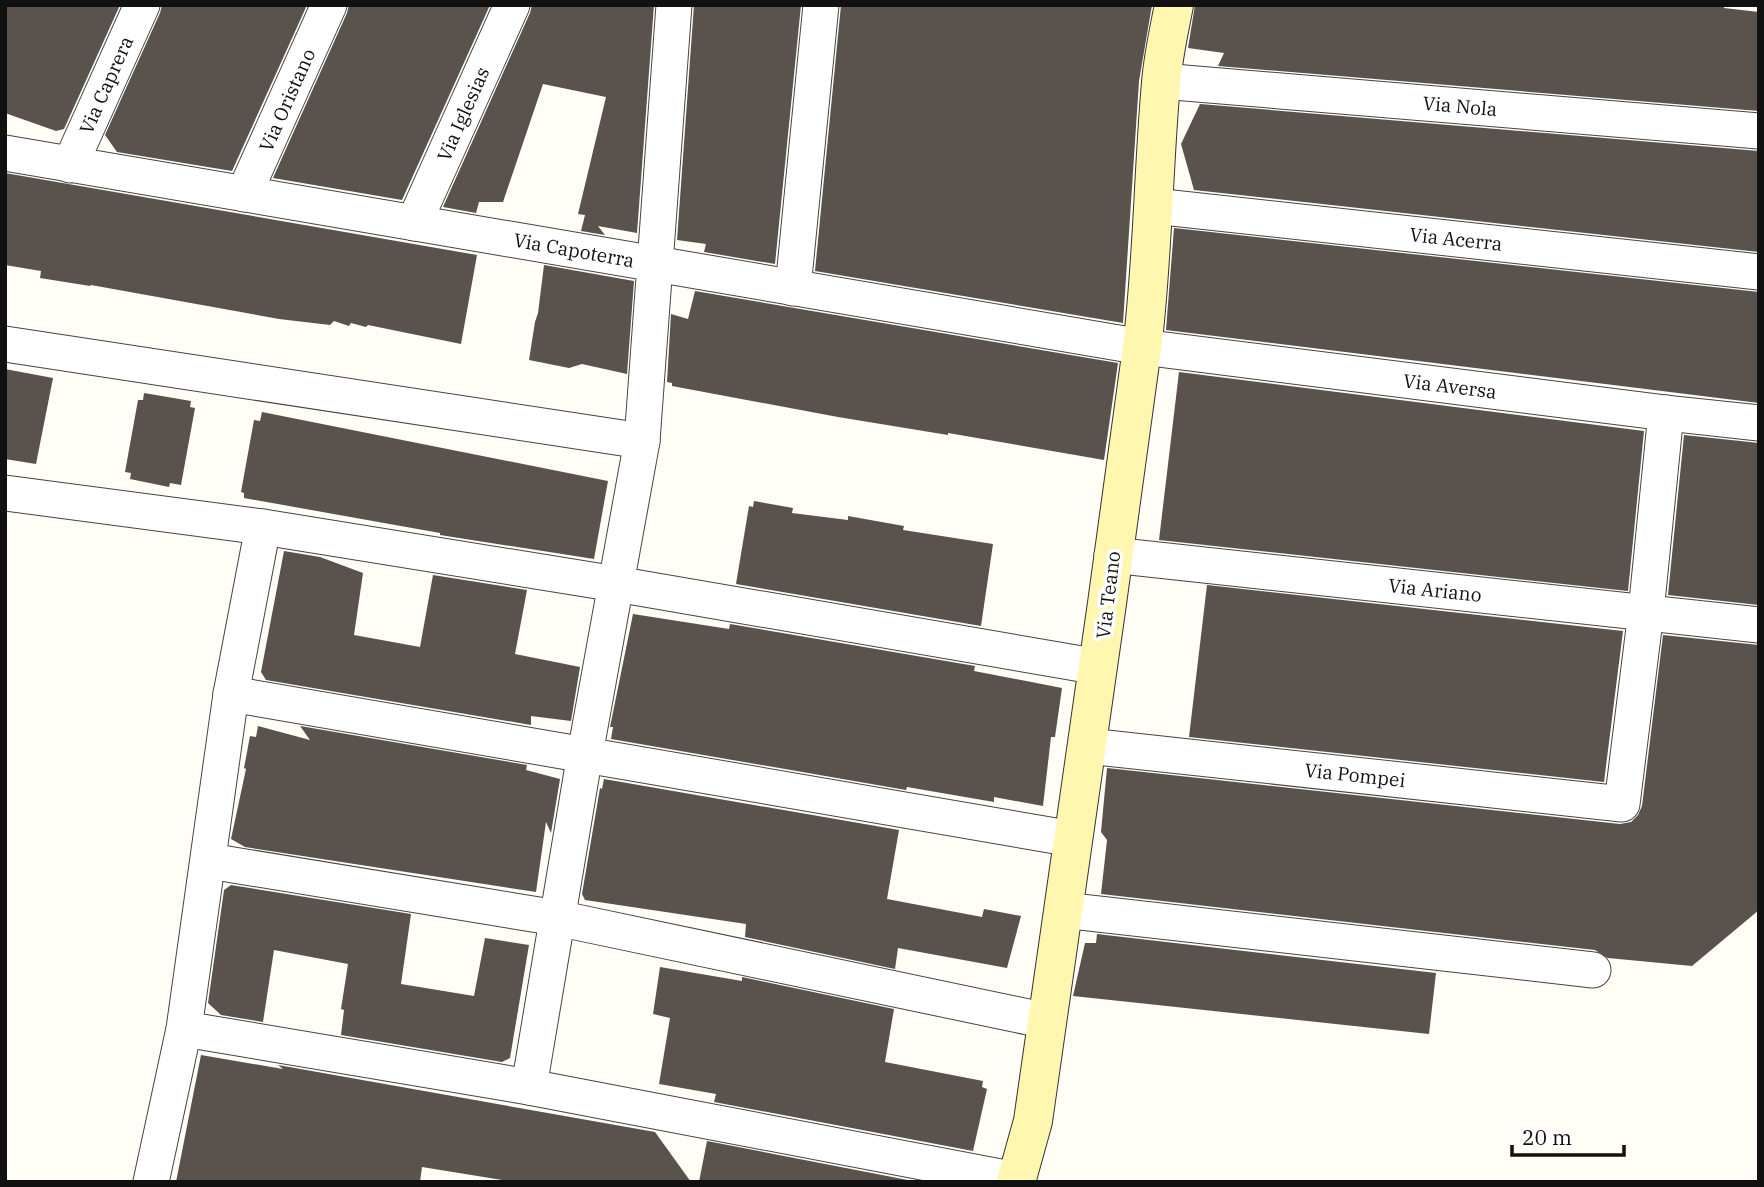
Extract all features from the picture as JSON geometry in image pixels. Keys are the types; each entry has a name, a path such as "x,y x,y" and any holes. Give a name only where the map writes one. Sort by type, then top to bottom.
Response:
{"street":[{"name":"Via Caprera","path":"70,164 142,5"},
{"name":"Via Oristano","path":"244,194 329,5"},
{"name":"Via Iglesias","path":"414,223 512,5"},
{"path":"529,1087 585,754 642,441 674,5"},
{"path":"793,288 821,5"},
{"name":"Via Teano","path":"1016,1181 1033,1121 1088,746 1142,347 1161,81 1174,5"},
{"name":"Via Nola","path":"1161,81 1759,131"},
{"name":"Via Capoterra","path":"5,153 1142,347"},
{"name":"Via Acerra","path":"1154,206 1759,272"},
{"path":"5,344 642,441"},
{"name":"Via Aversa","path":"1142,347 1759,423"},
{"path":"1646,612 1666,413"},
{"path":"5,493 263,527 1099,667"},
{"path":"151,1182 184,1029 231,694 263,527"},
{"name":"Via Ariano","path":"1112,555 1759,625"},
{"name":"Via Pompei","path":"1088,746 1622,804 1646,612"},
{"path":"231,694 1073,839"},
{"path":"209,861 557,918 1047,1021"},
{"path":"1063,910 1593,970"},
{"path":"184,1029 529,1087 1016,1181"}],"building":[{"path":"5,5 120,5 64,129 56,131 5,113"},
{"path":"162,5 307,5 232,171 117,152 105,135"},
{"path":"349,5 490,5 402,200 273,178"},
{"path":"532,5 654,5 637,233 598,226 605,235 581,231 585,215 578,214 606,97 543,84 503,202 479,202 476,213 443,207"},
{"path":"694,5 801,5 775,264 704,252 706,244 677,240"},
{"path":"841,5 1152,5 1139,81 1123,323 815,271"},
{"path":"1195,5 1724,5 1724,8 1759,12 1759,111 1218,66 1224,53 1188,48"},
{"path":"1200,104 1759,151 1759,252 1194,190 1181,144"},
{"path":"5,173 477,255 461,344 368,325 366,327 351,323 349,326 334,321 330,325 279,319 40,278 41,271 5,265"},
{"path":"1174,228 1759,292 1759,403 1166,330"},
{"path":"544,265 634,281 627,374 582,364 569,368 529,360"},
{"path":"695,291 1118,363 1104,460 838,417 672,386 672,383 667,382 671,314 688,319"},
{"path":"5,369 53,378 36,464 5,459"},
{"path":"1179,372 1644,431 1628,591 1159,540"},
{"path":"144,393 191,401 190,407 195,408 181,485 170,483 169,487 130,479 131,473 125,472 138,400 143,400"},
{"path":"262,412 608,481 594,559 440,535 244,498 244,493 241,492 254,420 260,421"},
{"path":"1684,435 1759,443 1759,605 1668,595"},
{"path":"754,501 793,508 792,513 848,520 848,516 904,526 903,530 993,544 981,626 736,584 749,506 753,507"},
{"path":"284,551 320,557 363,573 354,635 420,647 433,575 527,590 515,654 580,667 571,721 531,716 531,725 266,680 261,672"},
{"path":"1207,585 1623,631 1604,782 1189,737"},
{"path":"633,614 729,629 730,624 975,666 974,671 1062,688 1055,737 1051,737 1043,806 994,797 994,802 907,787 906,790 611,739 613,727 610,727"},
{"path":"1663,635 1759,645 1759,910 1692,966 1608,958 1595,950 1101,894 1107,840 1101,832 1107,768 1620,824 1631,822 1642,806"},
{"path":"258,726 310,740 300,726 527,765 526,770 560,779 551,833 546,822 536,892 245,847 231,839 250,736 256,737"},
{"path":"604,779 899,830 887,899 982,917 984,909 1021,916 1007,968 898,948 895,969 745,937 746,924 585,900 582,894 600,788 602,789"},
{"path":"231,885 411,914 401,984 474,996 485,938 529,945 510,1058 502,1062 341,1035 344,1010 341,1009 348,964 274,950 263,1022 221,1015 208,1003 224,890"},
{"path":"1097,934 1436,973 1429,1034 1073,996 1085,943 1096,943"},
{"path":"660,967 742,981 742,977 894,1009 885,1062 983,1081 982,1087 987,1089 973,1151 714,1102 716,1094 659,1084 670,1018 653,1014"},
{"path":"201,1055 283,1069 278,1065 655,1132 691,1182 514,1182 422,1167 420,1182 176,1182"},
{"path":"707,1141 918,1182 699,1182"}]}
